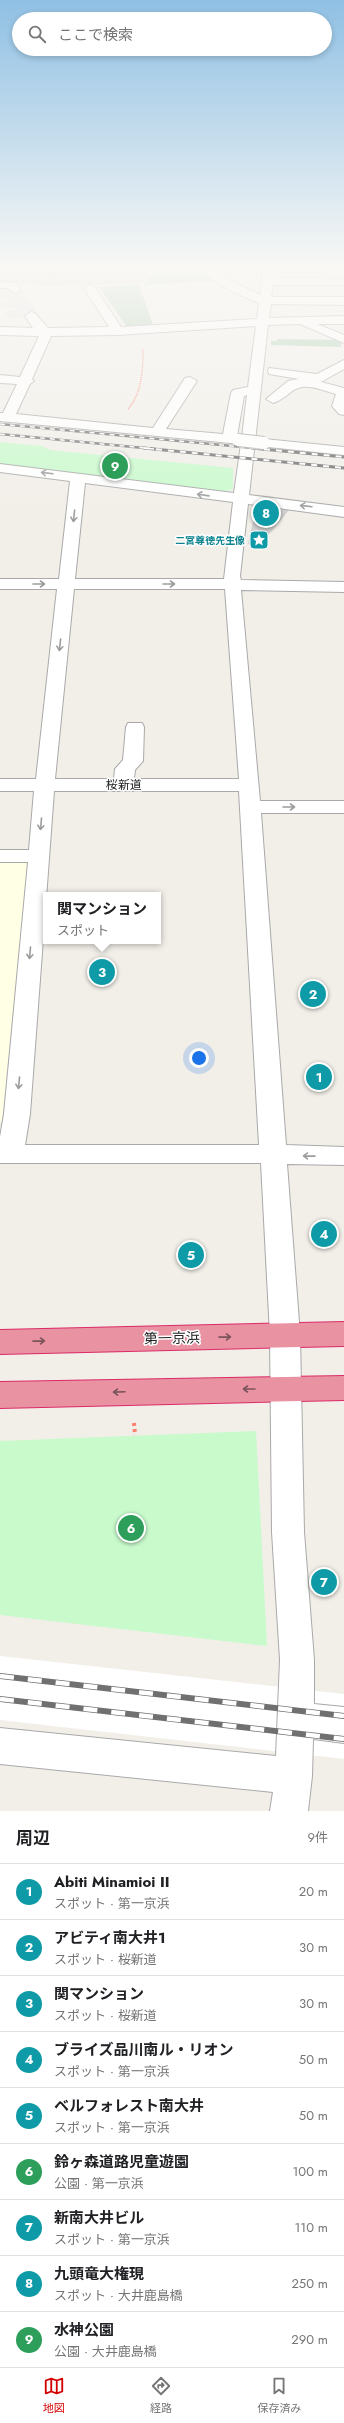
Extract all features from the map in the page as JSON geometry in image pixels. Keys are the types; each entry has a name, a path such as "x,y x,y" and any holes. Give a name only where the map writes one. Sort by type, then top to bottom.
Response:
{"highway":[{"name":"第一京浜","path":"0,1342 344,1334"},
{"path":"0,1395 285,1388 344,1388"}],"street":[{"path":"38,353 27,381 4,418 344,451"},
{"path":"258,353 232,576 249,796 285,1335 288,1532 297,1660 294,1776 289,1811"},
{"path":"273,399 293,384 320,378 344,364"},
{"path":"274,371 320,378"},
{"path":"0,379 27,381"},
{"path":"157,432 190,381"},
{"path":"305,381 343,392 339,406 344,411"},
{"path":"233,440 238,393 253,390"},
{"path":"0,468 344,512"},
{"path":"78,477 38,856 17,1114 5,1154 224,1153 344,1156"},
{"path":"0,584 344,587"},
{"path":"124,785 125,769 133,761 135,727"},
{"name":"桜新道","path":"0,785 124,785 249,796 344,807"},
{"path":"0,856 38,856"},
{"path":"296,1719 344,1725"},
{"path":"0,1746 294,1776"}],"path":[{"path":"114,428 134,402 144,376 143,353"},
{"path":"134,1423 135,1435"}],"shaded area":[{"path":"256,508 289,510 260,543 248,544"},
{"path":"0,861 28,861 2,1120 0,1122"}],"green space":[{"path":"0,442 42,446 50,450 233,468 233,489 216,494 0,465"},
{"path":"256,1431 267,1646 0,1615 0,1441"}],"pier":[{"path":"0,1656 344,1694 344,1759 0,1720"}],"railway":[{"path":"0,424 263,449"},
{"path":"0,434 154,449"},
{"path":"144,448 154,449"},
{"path":"252,448 344,457"},
{"path":"154,449 344,468"},
{"path":"0,1676 344,1716"},
{"path":"0,1699 344,1739"}],"place":[{"name":"水神公園","path":"115,466"},
{"name":"九頭竜大権現","path":"266,513"},
{"name":"二宮尊徳先生像","path":"259,540"},
{"name":"関マンション","path":"102,972"},
{"name":"アビティ南大井1","path":"313,994"},
{"name":"Abiti Minamioi II","path":"319,1077"},
{"name":"ブライズ品川南ル・リオン","path":"324,1234"},
{"name":"ベルフォレスト南大井","path":"191,1255"},
{"name":"鈴ヶ森道路児童遊園","path":"131,1528"},
{"name":"新南大井ビル","path":"324,1582"}]}
